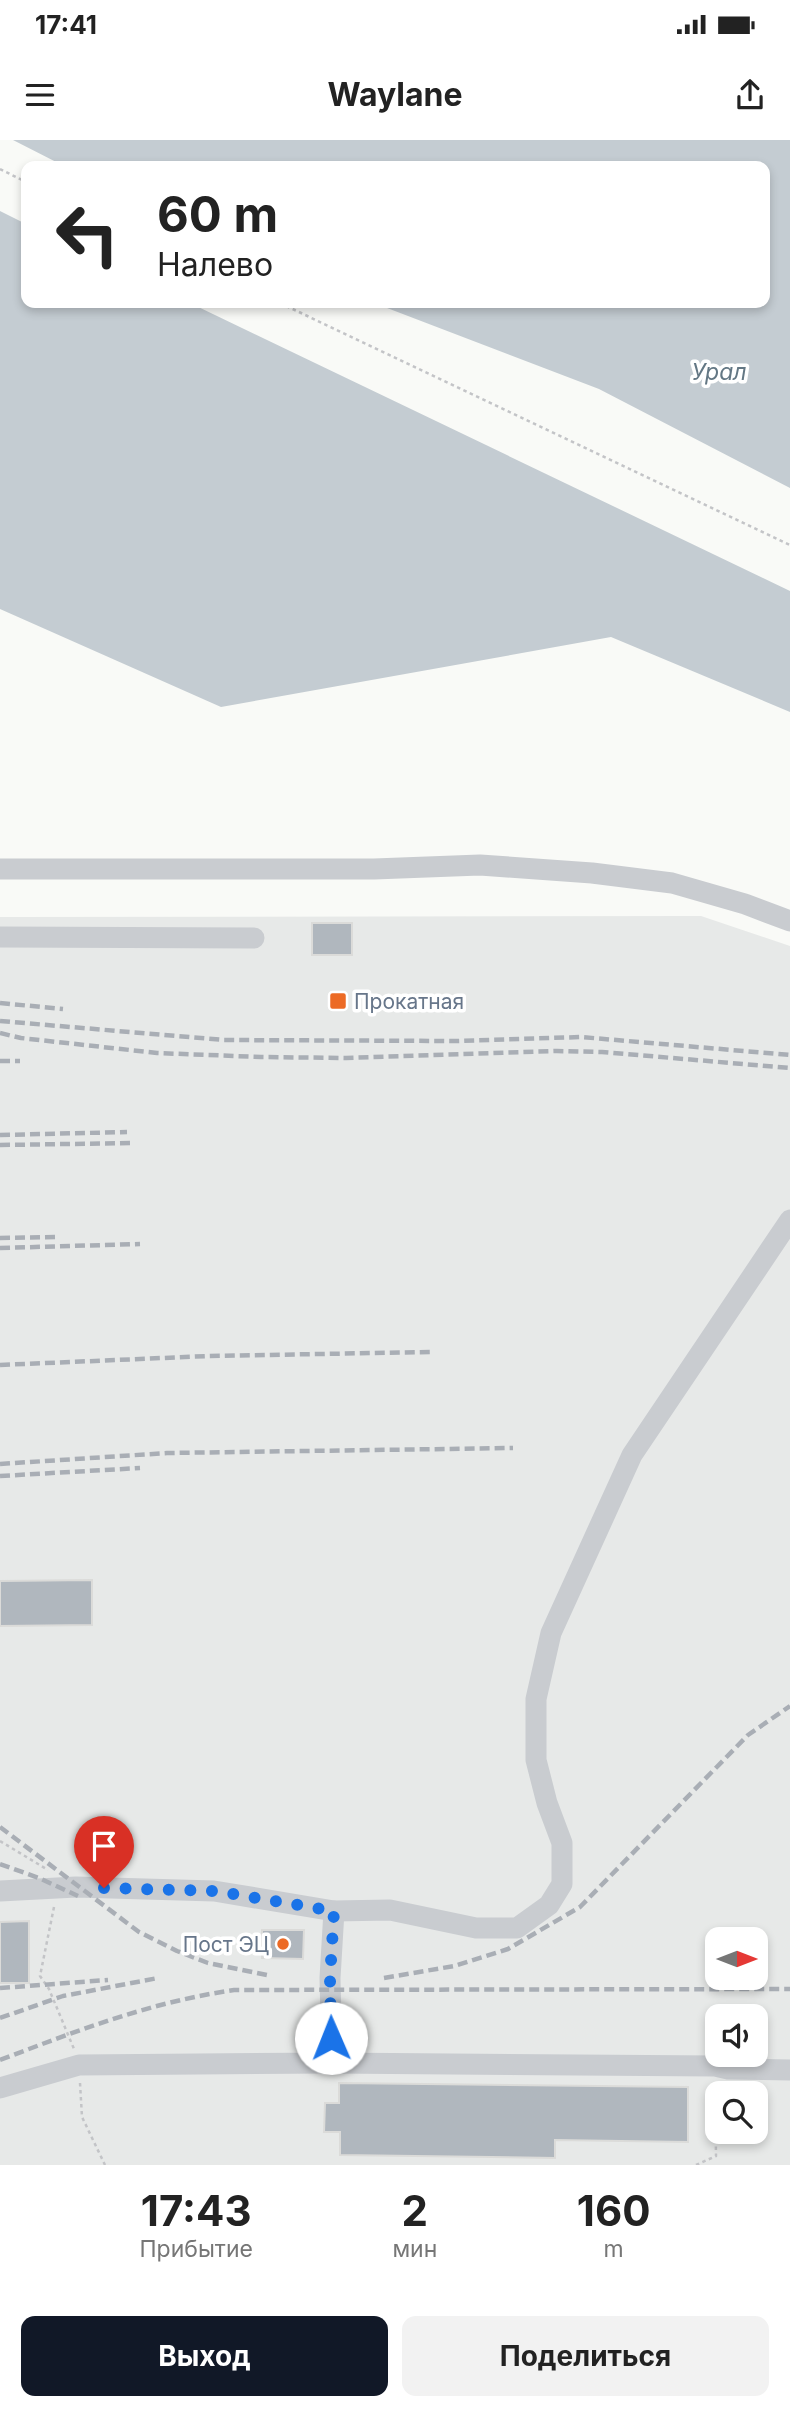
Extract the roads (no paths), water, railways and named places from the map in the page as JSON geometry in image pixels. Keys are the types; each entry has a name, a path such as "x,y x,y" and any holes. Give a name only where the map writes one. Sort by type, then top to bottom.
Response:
{"lane":[{"path":"0,869 374,869 480,865 592,873 672,883 745,904 790,921"},
{"path":"0,937 254,938"},
{"path":"0,1891 76,1887 215,1891 334,1911 390,1910 476,1927 517,1928 549,1905 562,1884 562,1843 547,1803 536,1760 536,1699 551,1633 632,1455 790,1220"},
{"path":"332,2063 330,1978 334,1911"},
{"path":"0,2088 79,2065 332,2063 715,2066 728,2069 790,2070"}],"water":[{"name":"Урал","path":"13,140 790,140 790,488 599,389 387,308 770,308 770,161 54,161"},
{"path":"0,211 21,222 21,308 200,308 790,591 790,712 611,637 221,707 0,609"}],"railway":[{"path":"0,1003 63,1009"},
{"path":"0,1021 224,1040 457,1041 581,1037 790,1055"},
{"path":"0,1033 21,1038 157,1053 346,1058 602,1052 790,1068"},
{"path":"0,1061 20,1061"},
{"path":"0,1135 127,1132"},
{"path":"0,1145 134,1143"},
{"path":"0,1238 56,1237"},
{"path":"0,1248 140,1244"},
{"path":"0,1365 209,1356 430,1352"},
{"path":"0,1464 167,1453 513,1448"},
{"path":"0,1476 140,1468"},
{"path":"384,1978 454,1966 508,1949 580,1907 748,1735 790,1706"},
{"path":"0,1827 139,1932 208,1963 267,1975"},
{"path":"0,1864 78,1896"},
{"path":"0,2018 63,1996 158,1978"},
{"path":"0,1988 108,1980"},
{"path":"0,2060 144,2010 234,1990 790,1989"}],"place":[{"name":"Прокатная","path":"338,1001"},
{"name":"Пост ЭЦ","path":"283,1944"}]}
